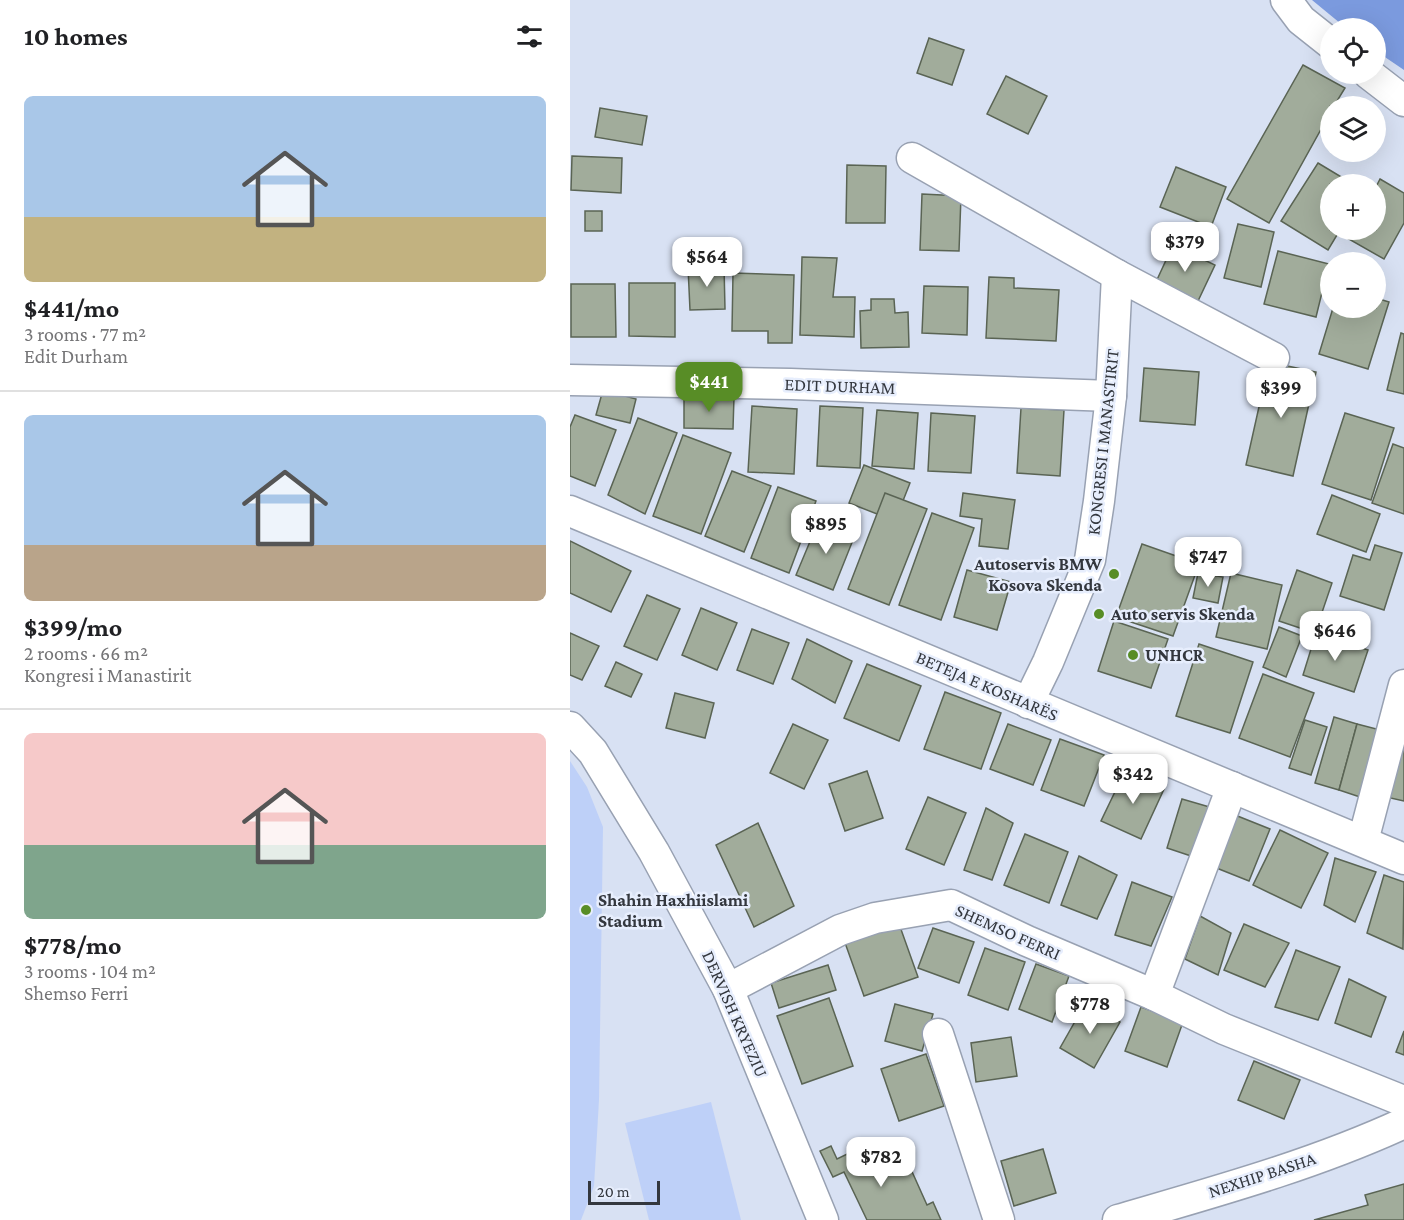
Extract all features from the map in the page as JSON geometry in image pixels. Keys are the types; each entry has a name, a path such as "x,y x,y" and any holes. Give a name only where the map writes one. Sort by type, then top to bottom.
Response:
{"street":[{"path":"1286,0 1301,20 1320,35"},
{"path":"1382,84 1404,101"},
{"path":"912,158 1117,275 1274,358"},
{"name":"KONGRESI I MANASTIRIT","path":"1028,703 1048,662 1090,560 1111,396 1117,275"},
{"name":"EDIT DURHAM","path":"570,380 791,384 1111,396"},
{"name":"BETEJA E KOSHARËS","path":"570,511 1404,859"},
{"path":"1363,841 1404,686"},
{"name":"DERVISH KRYEZIU","path":"570,727 593,752 654,852 728,989 823,1220"},
{"path":"1154,995 1233,787"},
{"name":"SHEMSO FERRI","path":"728,989 840,930 876,918 951,905 1027,942 1154,995 1224,1029 1404,1103"},
{"path":"938,1034 999,1220"},
{"name":"NEXHIP BASHA","path":"1118,1220 1222,1189 1355,1144 1404,1123"}],"shaded area":[{"name":"Shahin Haxhiislami Stadium","path":"570,761 587,787 603,827 599,1100 594,1186 581,1220 570,1220"},
{"path":"711,1102 741,1220 649,1220 625,1123"}],"water":[{"path":"1312,0 1404,0 1404,70 1386,58 1386,18 1334,18"}],"building":[{"path":"929,38 964,50 952,85 917,73"},
{"path":"1303,65 1320,74 1320,84 1338,84 1345,88 1340,96 1320,96 1320,131 1269,223 1227,199"},
{"path":"1006,76 1047,96 1028,134 987,114"},
{"path":"600,108 647,116 642,145 595,137"},
{"path":"572,156 622,158 621,193 571,190"},
{"path":"1318,163 1336,174 1320,174 1320,240 1334,240 1328,250 1281,221"},
{"path":"847,165 886,166 885,223 846,223"},
{"path":"1176,167 1226,187 1211,227 1160,207"},
{"path":"1386,182 1404,193 1404,223 1386,255 1386,252 1372,252 1351,240 1386,240"},
{"path":"922,194 961,196 959,251 920,250"},
{"path":"585,211 602,211 602,231 585,231"},
{"path":"1238,224 1274,232 1261,287 1224,278"},
{"path":"1173,245 1215,265 1198,301 1156,282"},
{"path":"1278,251 1320,262 1320,301 1316,317 1264,304"},
{"path":"802,257 837,258 833,297 855,297 854,337 800,335"},
{"path":"724,266 725,309 690,310 688,267"},
{"path":"733,273 794,275 792,343 768,343 768,331 732,331"},
{"path":"989,277 1014,278 1014,288 1059,290 1056,341 986,338"},
{"path":"629,283 675,283 675,337 629,336"},
{"path":"571,284 615,284 616,337 571,337"},
{"path":"924,286 968,287 967,335 922,333"},
{"path":"871,299 894,299 895,313 908,312 909,347 861,348 860,311 871,310"},
{"path":"1330,318 1384,318 1368,369 1319,354"},
{"path":"1401,333 1404,334 1404,394 1387,390"},
{"path":"1269,362 1316,372 1293,476 1246,465"},
{"path":"1144,368 1199,372 1195,425 1140,421"},
{"path":"603,390 636,399 630,423 596,415"},
{"path":"684,397 734,397 733,429 684,428"},
{"path":"752,406 797,409 794,474 748,472"},
{"path":"820,406 863,408 860,468 817,466"},
{"path":"1021,408 1064,410 1060,476 1017,473"},
{"path":"877,410 918,413 914,469 872,466"},
{"path":"931,413 975,416 971,473 928,471"},
{"path":"1345,413 1394,428 1371,500 1322,484"},
{"path":"575,415 616,430 595,486 570,476 570,427"},
{"path":"638,418 677,433 645,514 608,495"},
{"path":"683,435 731,453 701,534 653,516"},
{"path":"1393,444 1404,448 1404,514 1372,503"},
{"path":"864,465 910,483 895,521 849,503"},
{"path":"732,471 771,486 744,552 705,536"},
{"path":"778,487 816,501 789,573 751,558"},
{"path":"885,493 927,509 889,605 848,589"},
{"path":"963,493 1015,500 1008,549 979,546 982,519 960,516"},
{"path":"1332,495 1380,514 1366,552 1317,534"},
{"path":"932,513 974,528 941,620 899,605"},
{"path":"819,520 855,535 833,590 796,575"},
{"path":"570,541 631,571 611,612 570,593"},
{"path":"1142,544 1199,564 1173,636 1116,617"},
{"path":"1375,545 1402,553 1384,610 1340,596 1353,555 1370,560"},
{"path":"967,570 1011,582 997,630 954,617"},
{"path":"1297,570 1332,583 1315,633 1279,621"},
{"path":"1198,573 1223,577 1218,603 1193,598"},
{"path":"1231,573 1282,585 1267,649 1216,637"},
{"path":"647,595 680,609 657,660 624,646"},
{"path":"701,608 737,623 717,670 682,655"},
{"name":"UNHCR","path":"1114,621 1168,639 1151,688 1098,671"},
{"path":"1279,627 1302,636 1286,677 1263,667"},
{"path":"752,629 789,643 773,684 737,670"},
{"path":"570,633 599,646 582,680 570,675"},
{"path":"1316,633 1368,650 1354,692 1303,675"},
{"path":"807,639 852,661 835,703 792,679"},
{"path":"1199,644 1253,662 1230,733 1176,716"},
{"path":"616,662 642,674 631,697 605,686"},
{"path":"867,664 921,686 899,741 844,718"},
{"path":"1263,674 1314,693 1290,757 1239,738"},
{"path":"945,692 1001,713 981,769 924,749"},
{"path":"675,693 714,703 705,738 666,728"},
{"path":"1334,717 1357,724 1339,790 1315,783"},
{"path":"1305,720 1327,727 1311,775 1289,768"},
{"path":"793,724 828,740 804,789 770,773"},
{"path":"1008,724 1051,740 1033,785 990,769"},
{"path":"1357,724 1388,732 1369,800 1339,790"},
{"path":"1404,734 1404,801 1386,797"},
{"path":"1060,739 1104,755 1084,806 1041,790"},
{"path":"867,771 883,818 845,831 829,784"},
{"path":"1125,771 1164,789 1141,839 1101,821"},
{"path":"928,797 966,813 944,865 906,849"},
{"path":"1182,799 1213,808 1197,858 1167,848"},
{"path":"986,808 1013,823 992,880 964,870"},
{"path":"1235,815 1270,829 1249,881 1214,867"},
{"path":"758,823 794,906 754,927 716,845"},
{"path":"1280,830 1328,853 1301,908 1253,885"},
{"path":"1025,834 1068,852 1049,903 1004,885"},
{"path":"1079,856 1117,875 1097,919 1061,905"},
{"path":"1335,858 1376,872 1355,922 1324,905"},
{"path":"1384,875 1404,882 1403,949 1367,933"},
{"path":"1132,882 1172,897 1151,946 1115,935"},
{"path":"1200,916 1231,933 1218,975 1185,959"},
{"path":"898,921 918,977 864,996 844,940"},
{"path":"1244,924 1289,943 1265,987 1224,970"},
{"path":"933,928 974,942 959,983 918,968"},
{"path":"985,948 1025,962 1008,1010 968,995"},
{"path":"1296,950 1340,967 1318,1020 1275,1007"},
{"path":"1036,964 1069,976 1052,1022 1019,1009"},
{"path":"828,965 836,990 779,1008 771,983"},
{"path":"1349,979 1386,997 1371,1037 1335,1023"},
{"path":"829,998 853,1066 802,1084 777,1016"},
{"path":"1086,1002 1120,1022 1094,1068 1060,1048"},
{"path":"895,1004 933,1014 922,1051 885,1041"},
{"path":"1141,1007 1183,1022 1167,1067 1125,1051"},
{"path":"1404,1031 1404,1055 1396,1052"},
{"path":"1011,1037 1017,1076 976,1082 971,1043"},
{"path":"926,1054 944,1106 899,1121 881,1069"},
{"path":"1254,1061 1300,1080 1284,1119 1238,1100"},
{"path":"868,1144 883,1176 909,1165 927,1205 933,1202 941,1220 867,1220 844,1172 833,1177 820,1151 831,1146 837,1159"},
{"path":"1043,1149 1056,1193 1014,1206 1001,1161"},
{"path":"1404,1184 1404,1220 1314,1220 1368,1205 1365,1195"}],"place":[{"name":"Autoservis BMW Kosova Skenda","path":"1114,574"},
{"name":"Auto servis Skenda","path":"1099,614"},
{"name":"UNHCR","path":"1133,655"},
{"name":"Shahin Haxhiislami Stadium","path":"586,910"}]}
